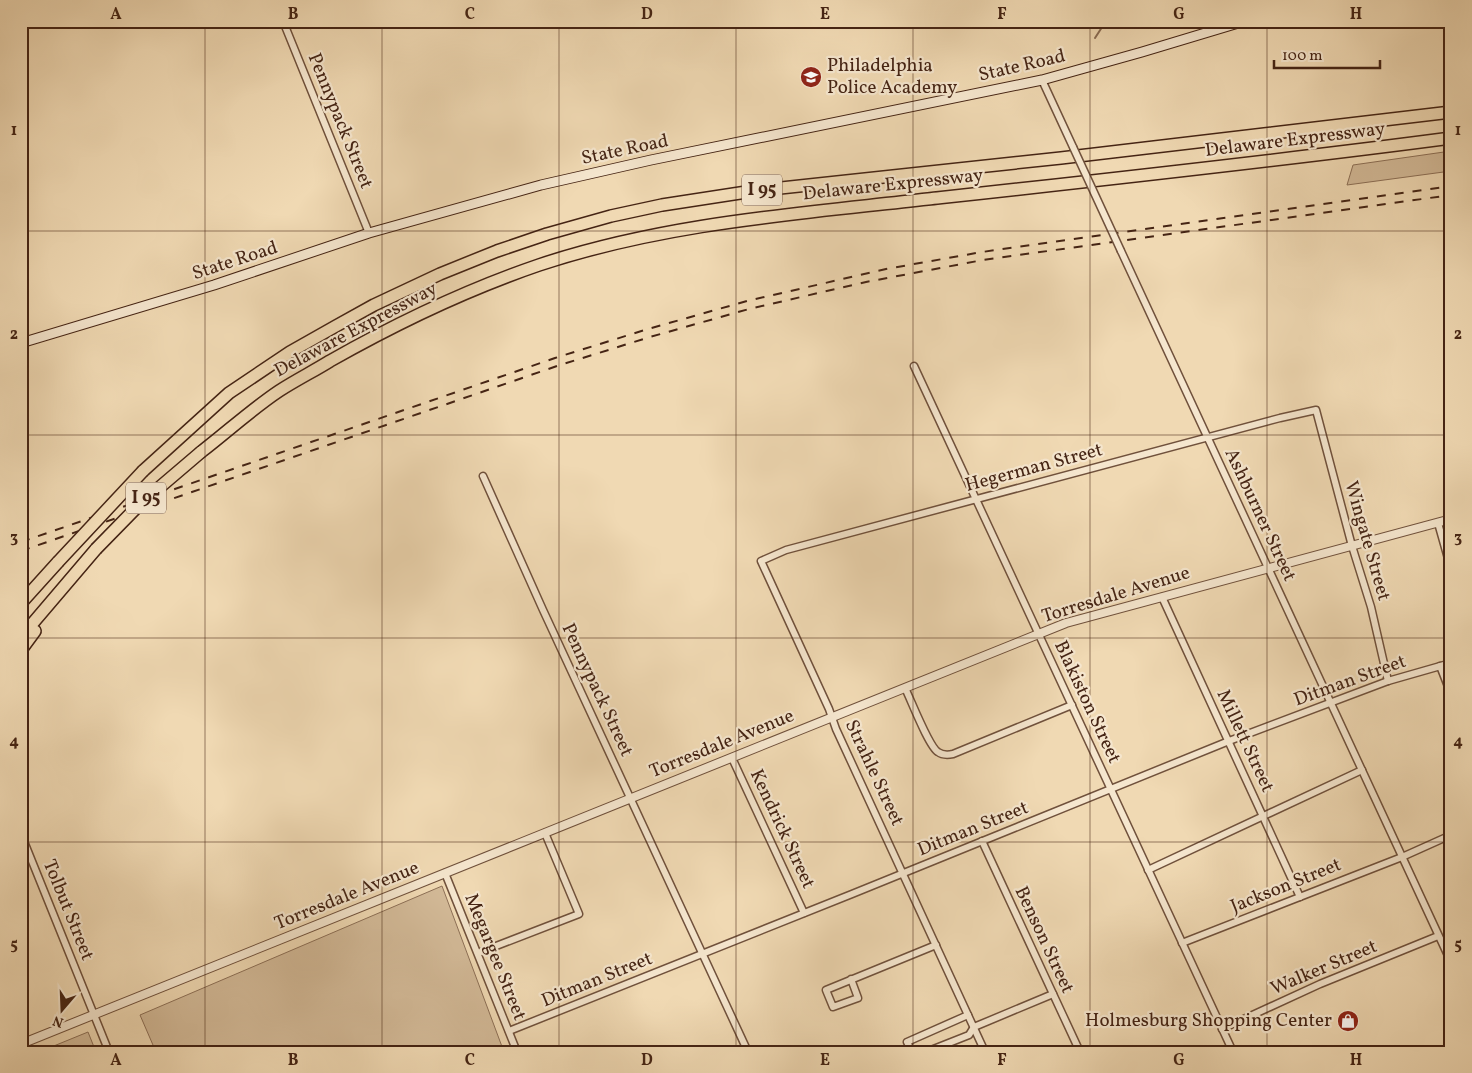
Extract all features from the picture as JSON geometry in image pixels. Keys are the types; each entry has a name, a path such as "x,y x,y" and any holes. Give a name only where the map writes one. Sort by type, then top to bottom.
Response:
{"highway":[{"name":"Delaware Expressway","path":"21,603 54,565 143,471 229,393 290,352 374,305 440,274 522,242 602,218 662,205 744,192 1061,158 1451,112"},
{"name":"Delaware Expressway","path":"21,637 92,554 140,504 201,452 278,392 409,318 450,299 538,266 629,240 688,228 757,218 1192,170 1451,138"},
{"path":"21,650 92,554"},
{"path":"21,594 54,565"}],"main road":[{"name":"State Road","path":"21,343 214,286 369,233 541,185 651,160 1042,80 1245,21"}],"street":[{"name":"Pennypack Street","path":"283,21 369,233"},
{"name":"Ashburner Street","path":"1042,80 1438,936 1449,954 1451,962"},
{"name":"Blakiston Street","path":"914,366 1233,1052"},
{"name":"Hegerman Street","path":"760,561 786,550 1280,418 1316,411"},
{"name":"Wingate Street","path":"1316,411 1352,546 1371,608 1388,680"},
{"name":"Pennypack Street","path":"483,476 748,1052"},
{"name":"Torresdale Avenue","path":"21,1044 1079,619 1451,519"},
{"path":"1438,523 1451,569"},
{"name":"Strahle Street","path":"760,561 986,1052"},
{"name":"Millett Street","path":"1162,597 1300,897"},
{"name":"Ditman Street","path":"509,1031 1229,741 1388,680 1451,663"},
{"path":"1440,666 1451,694"},
{"path":"905,688 934,748 941,754 947,755 1072,705"},
{"name":"Kendrick Street","path":"732,758 804,913"},
{"path":"1148,870 1362,770"},
{"name":"Tolbut Street","path":"21,834 109,1052"},
{"path":"478,953 578,914 545,834"},
{"name":"Jackson Street","path":"1182,943 1402,857 1451,835"},
{"name":"Benson Street","path":"982,841 1080,1052"},
{"name":"Megargee Street","path":"445,873 517,1052"},
{"name":"Walker Street","path":"1222,1030 1320,984 1438,936"},
{"path":"851,979 858,998 833,1007 826,990 851,979 936,945"},
{"path":"926,1052 969,1035 974,1027 1053,994"},
{"path":"912,1052 907,1042 968,1015"}],"shaded area":[{"path":"1451,151 1451,171 1347,185 1353,165"},
{"path":"442,886 504,1052 156,1052 140,1015"},
{"path":"88,1032 96,1052 39,1052"}],"waterway":[{"path":"1095,38 1106,21"}],"railway":[{"path":"21,542 555,358 747,301 886,269 982,252 1451,186"},
{"path":"21,551 557,366 749,309 866,282 983,260 1451,195"}],"place":[{"name":"Philadelphia Police Academy","path":"811,77"},
{"name":"Holmesburg Shopping Center","path":"1348,1021"}]}
